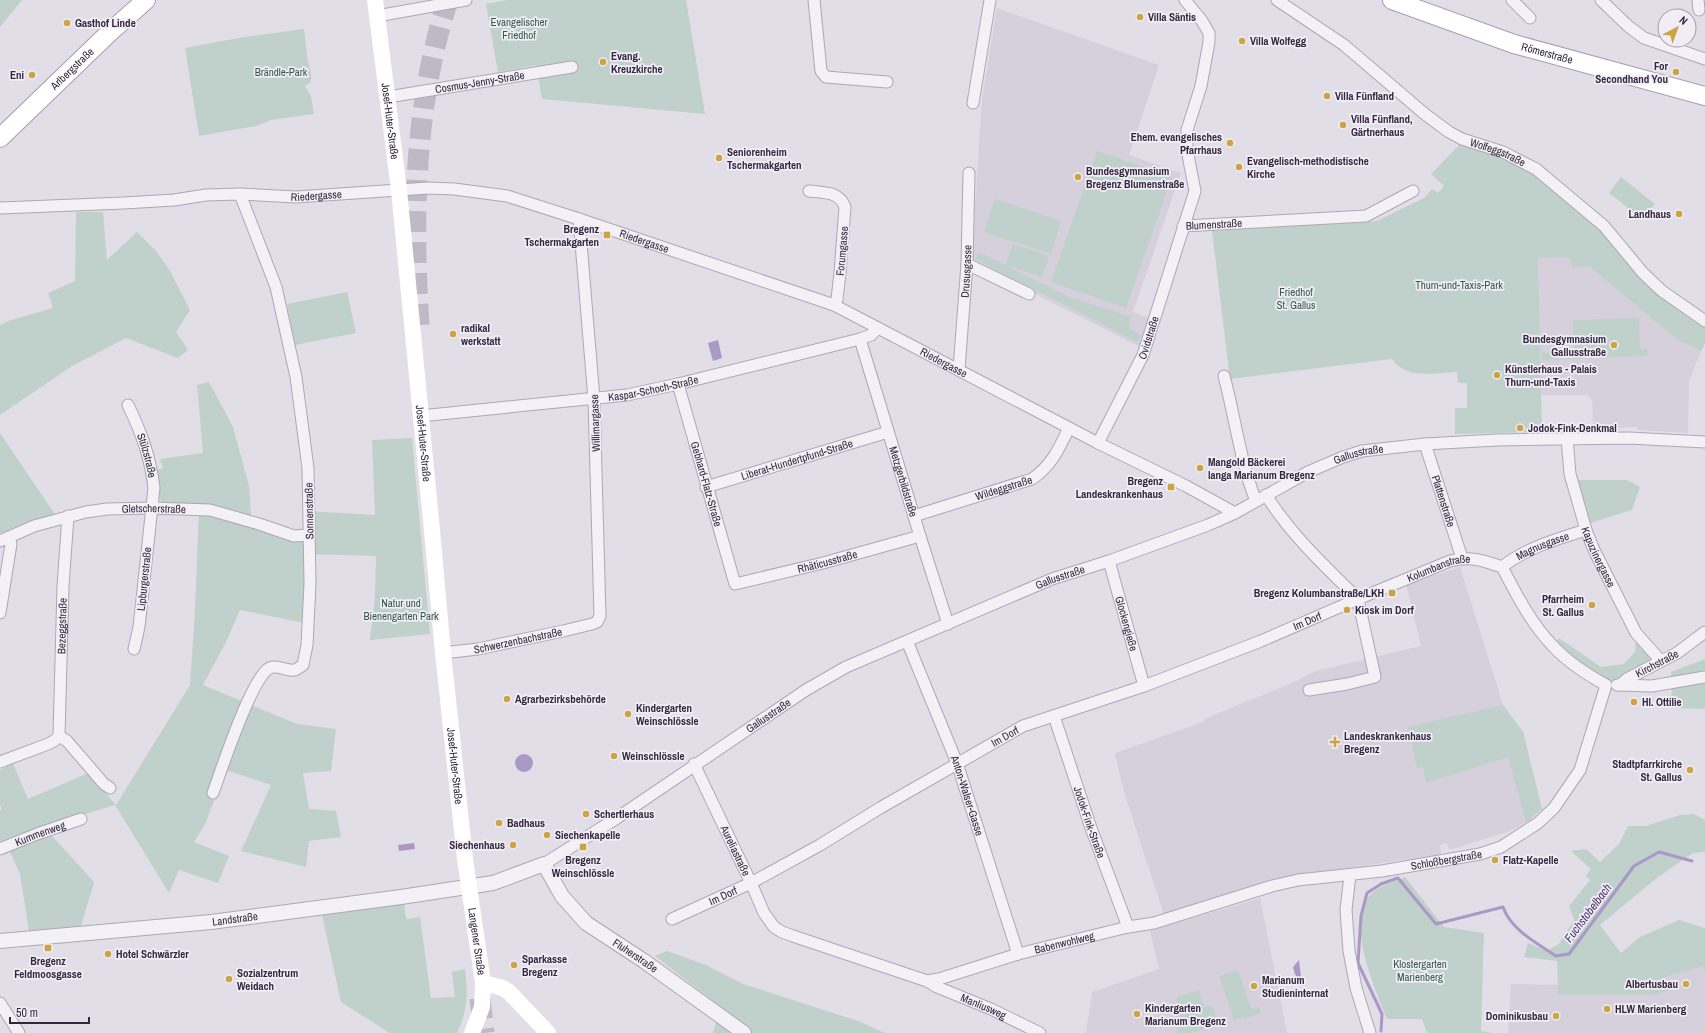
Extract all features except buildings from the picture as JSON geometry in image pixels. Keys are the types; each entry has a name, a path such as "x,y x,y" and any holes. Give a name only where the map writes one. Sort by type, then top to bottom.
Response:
{"main road":[{"name":"Arlbergstraße","path":"0,138 110,32 146,0"},
{"name":"Josef-Huter-Straße","path":"375,0 388,97 398,190 443,653 469,886"},
{"name":"Römerstraße","path":"1392,0 1514,44 1705,96"},
{"name":"Langener Straße","path":"469,886 483,990"},
{"path":"472,1033 480,1013 483,990 503,988 548,1033"}],"street":[{"path":"377,16 466,0"},
{"path":"814,0 821,71 826,77 887,82"},
{"path":"973,103 990,0"},
{"name":"Blumenstraße","path":"1185,0 1202,21 1208,33 1209,42 1204,71 1187,130 1187,150 1194,192 1183,226 1366,216 1413,191"},
{"name":"Wolfeggstraße","path":"1277,0 1344,45 1426,115 1449,132 1462,139 1503,152 1536,169 1604,226 1643,273 1662,291 1705,321"},
{"path":"1512,0 1530,18"},
{"path":"1601,0 1628,26 1644,38 1705,59"},
{"name":"Cosmus-Jenny-Straße","path":"388,97 572,67"},
{"name":"Drususgasse","path":"959,369 967,264 969,173"},
{"name":"Riedergasse","path":"0,208 174,200 206,195 240,194 296,196 398,190 454,189 507,196 834,305 959,369 1069,428 1186,486 1236,513"},
{"name":"Forumgasse","path":"810,192 832,194 840,198 845,211 840,273 837,298 834,305"},
{"name":"Sonnenstraße","path":"213,793 250,696 262,674 269,668 275,667 294,670 303,665 307,645 309,615 310,584 308,468 296,377 276,287 240,194"},
{"name":"Willimargasse","path":"579,219 594,399 600,616 597,622 592,624"},
{"name":"Ovidstraße","path":"1098,443 1143,355 1183,226"},
{"path":"967,264 1029,294"},
{"name":"Kaspar-Schoch-Straße","path":"420,416 627,395 860,340 871,335 878,328"},
{"name":"Metzgerbildstraße","path":"860,340 948,624"},
{"path":"1224,376 1250,485 1256,501"},
{"name":"Gebhard-Flatz-Straße","path":"678,384 706,487 735,584"},
{"name":"Stülzstraße","path":"128,405 140,430 151,467 154,488 151,508"},
{"name":"Wildeggstraße","path":"914,516 1032,479 1044,471 1059,449 1069,428"},
{"name":"Liberat-Hundertpfund-Straße","path":"706,487 888,432"},
{"name":"Gallusstraße","path":"469,886 493,883 544,864 617,818 694,764 825,677 1052,579 1109,561 1208,525 1236,513 1308,472 1343,457 1362,451 1425,444 1567,438 1629,438 1705,442"},
{"name":"Kapuzinergasse","path":"1567,438 1570,474 1586,530 1601,564 1636,632 1662,661"},
{"name":"Plattenstraße","path":"1425,444 1462,558"},
{"path":"1266,495 1277,512 1310,553 1358,599 1375,677 1347,684 1309,690"},
{"name":"Gletscherstraße","path":"5,539 34,526 68,516 107,509 151,508 210,510 294,536 309,535"},
{"name":"Lipburgerstraße","path":"134,648 139,627 151,508"},
{"name":"Bezeggstraße","path":"59,736 68,516"},
{"name":"Magnusgasse","path":"1502,567 1508,562 1543,543 1586,530"},
{"name":"Rhäticusstraße","path":"735,584 823,563 920,536"},
{"path":"0,614 10,544 5,539"},
{"name":"Kolumbanstraße","path":"1358,599 1450,561 1462,558 1472,558 1502,567"},
{"name":"Glockengieße","path":"1109,561 1144,686"},
{"path":"1502,567 1530,616 1552,645 1583,672 1606,685 1652,686 1705,677"},
{"name":"Im Dorf","path":"672,919 751,883 820,845 957,763 1023,726 1144,686 1261,641 1358,599"},
{"name":"Schwerzenbachstraße","path":"443,653 478,649 592,624"},
{"name":"Kirchstraße","path":"1620,685 1627,679 1677,653 1705,632"},
{"name":"Anton-Walser-Gasse","path":"907,641 957,763 1018,954"},
{"name":"Schloßbergstraße","path":"1350,875 1480,854 1501,848 1538,823 1554,808 1580,770 1606,685"},
{"name":"Jodok-Fink-Straße","path":"1054,716 1091,828 1128,927"},
{"path":"0,762 48,744 59,736 67,741 104,784 110,788"},
{"name":"Aureliastraße","path":"694,764 764,913 774,926 782,932 927,981"},
{"name":"Kummenweg","path":"0,849 37,834 81,819"},
{"name":"Fluherstraße","path":"544,864 562,896 586,922 644,961 744,1033"},
{"path":"1350,875 1346,910 1349,951 1356,988 1370,1033"},
{"name":"Babenwohlweg","path":"927,981 939,979 1018,954 1128,927 1154,923 1272,886 1298,880 1350,875"},
{"name":"Landstraße","path":"0,941 212,922 401,897 469,886"},
{"name":"Manliusweg","path":"927,981 937,987 991,1009 1040,1033"},
{"path":"0,1003 19,1033"}],"shaded area":[{"name":"Bundesgymnasium Bregenz Blumenstraße","path":"997,8 1159,65 1129,155 1181,173 1133,312 1149,318 1140,347 978,265 973,259 972,253 982,99"},
{"name":"Bundesgymnasium Gallusstraße","path":"1571,257 1572,268 1590,267 1676,339 1701,351 1689,382 1688,433 1639,430 1635,427 1593,429 1592,400 1587,395 1540,395 1538,258"},
{"path":"718,340 722,358 713,361 708,343"},
{"name":"Landeskrankenhaus Bregenz","path":"1460,567 1503,705 1523,732 1542,809 1530,820 1510,831 1453,849 1449,849 1447,843 1440,845 1441,853 1438,855 1293,876 1164,915 1124,792 1115,753 1203,722 1206,718 1290,684 1316,671 1421,646 1406,584"},
{"path":"524,754 530,757 533,763 530,769 524,772 518,769 515,763 518,757"},
{"path":"414,843 415,849 399,851 398,845"},
{"path":"1260,898 1287,1033 1086,1033 1092,992 1159,969 1150,931"},
{"path":"1299,960 1301,977 1298,979 1293,967"},
{"name":"HLW Marienberg","path":"1705,960 1705,1033 1508,1033 1511,984 1576,985"}],"green space":[{"path":"0,0 22,0 0,27"},
{"name":"Evangelischer Friedhof","path":"507,0 686,0 705,114 542,99 536,65 498,72 486,4"},
{"name":"Brändle-Park","path":"304,29 311,75 311,82 305,86 311,96 314,114 271,120 256,126 199,136 185,48 244,37"},
{"path":"1462,142 1531,170 1610,238 1659,296 1705,328 1705,344 1701,351 1676,339 1590,267 1572,268 1570,257 1538,258 1542,432 1455,434 1455,408 1467,408 1467,383 1458,383 1457,372 1430,374 1413,373 1398,366 1392,359 1230,379 1212,231 1377,221 1424,198 1432,189 1438,193 1444,186 1431,174"},
{"path":"1097,151 1172,177 1126,308 1051,282"},
{"path":"1621,177 1655,204 1643,220 1609,193"},
{"path":"995,199 1061,221 1051,254 984,232"},
{"path":"76,212 103,212 107,260 137,232 156,251 169,269 190,310 176,332 188,350 178,358 126,338 72,366 0,415 0,325 8,321 53,308 48,293 75,281"},
{"path":"1013,244 1049,256 1042,277 1006,265"},
{"path":"979,252 1069,297 1131,317 1129,328 1141,335 1137,342 975,259"},
{"path":"347,292 356,333 295,345 287,304"},
{"path":"1639,318 1640,349 1647,349 1647,356 1542,360 1542,353 1574,351 1573,320"},
{"name":"Natur und Bienengarten Park","path":"209,382 233,427 249,486 251,517 293,531 304,528 306,511 375,515 372,440 412,438 430,634 370,640 375,598 376,556 308,554 304,623 240,610 225,644 203,685 297,724 336,729 331,771 303,773 309,809 336,811 341,837 309,841 306,867 241,851 271,785 226,770 205,824 194,842 229,856 218,883 179,870 169,893 115,805 44,827 94,882 81,926 29,931 20,874 5,841 0,844 0,810 2,809 0,805 0,770 13,763 28,799 88,773 116,805 190,685 195,612 199,506 165,504 161,501 157,489 157,470 163,468 160,459 203,453 197,385"},
{"path":"0,433 56,516 32,522 0,534"},
{"path":"1578,480 1627,480 1640,487 1632,510 1590,523 1583,504"},
{"path":"1559,638 1601,667 1624,664 1635,652 1636,639 1655,661 1621,679 1606,681 1584,670 1553,644"},
{"path":"1705,659 1705,709 1672,708 1671,672"},
{"path":"1503,705 1523,732 1542,809 1526,822 1508,757 1426,783 1423,767 1417,768 1408,727"},
{"path":"1694,814 1705,820 1705,852 1693,853 1658,877 1600,925 1621,953 1640,937 1679,920 1705,928 1705,973 1703,966 1664,977 1668,991 1653,995 1558,995 1557,961 1524,957 1528,943 1547,951 1559,944 1574,920 1569,906 1590,880 1586,876 1591,869 1571,851 1586,849 1600,862 1619,844 1628,826 1646,826 1680,815"},
{"name":"Klostergarten Marienberg","path":"1405,877 1444,927 1484,933 1481,1031 1492,1033 1427,1033 1422,1019 1387,1019 1375,989 1364,952 1361,933 1361,916 1366,900 1377,889"},
{"path":"404,904 406,919 420,917 431,998 455,997 452,972 465,969 467,986 466,1002 461,1025 457,1033 390,1033 341,1002 322,915"},
{"path":"667,951 706,965 743,984 858,1021 885,1033 713,1033 721,1007 655,956"},
{"path":"1238,970 1251,1009 1259,1007 1261,1013 1244,1019 1243,1017 1234,1020 1219,976"},
{"path":"1199,990 1204,1007 1212,1005 1218,1024 1192,1033 1178,1033 1175,1016 1177,997"}],"waterway":[{"name":"Fuchstobelbach","path":"1381,1031 1382,1014 1358,963 1361,916 1367,893 1381,884 1398,878 1436,924 1503,907 1512,923 1518,929 1556,956 1569,954 1634,866 1659,852 1692,861"}],"tunnel":[{"path":"419,325 416,243 418,161 428,80 448,0"},
{"path":"480,998 484,1033"}],"place":[{"name":"Villa Säntis","path":"1140,17"},
{"name":"Gasthof Linde","path":"67,23"},
{"name":"Villa Wolfegg","path":"1242,41"},
{"name":"Evang. Kreuzkirche","path":"603,62"},
{"name":"For Secondhand You","path":"1676,72"},
{"name":"Eni","path":"32,75"},
{"name":"Villa Fünfland","path":"1327,96"},
{"name":"Villa Fünfland, Gärtnerhaus","path":"1343,125"},
{"name":"Ehem. evangelisches Pfarrhaus","path":"1230,143"},
{"name":"Seniorenheim Tschermakgarten","path":"719,158"},
{"name":"Evangelisch-methodistische Kirche","path":"1239,167"},
{"name":"Bundesgymnasium Bregenz Blumenstraße","path":"1078,177"},
{"name":"Landhaus","path":"1679,214"},
{"name":"Bregenz Tschermakgarten","path":"607,235"},
{"name":"radikal werkstatt","path":"453,334"},
{"name":"Bundesgymnasium Gallusstraße","path":"1614,345"},
{"name":"Künstlerhaus - Palais Thurn-und-Taxis","path":"1497,375"},
{"name":"Jodok-Fink-Denkmal","path":"1520,428"},
{"name":"Mangold Bäckerei langa Marianum Bregenz","path":"1200,468"},
{"name":"Bregenz Landeskrankenhaus","path":"1171,487"},
{"name":"Bregenz Kolumbanstraße/LKH","path":"1392,593"},
{"name":"Pfarrheim St. Gallus","path":"1592,605"},
{"name":"Kiosk im Dorf","path":"1347,610"},
{"name":"Agrarbezirksbehörde","path":"507,699"},
{"name":"Hl. Ottilie","path":"1634,702"},
{"name":"Kindergarten Weinschlössle","path":"628,714"},
{"name":"Landeskrankenhaus Bregenz","path":"1335,742"},
{"name":"Weinschlössle","path":"614,756"},
{"name":"Stadtpfarrkirche St. Gallus","path":"1690,770"},
{"name":"Schertlerhaus","path":"586,814"},
{"name":"Badhaus","path":"499,823"},
{"name":"Siechenkapelle","path":"547,835"},
{"name":"Siechenhaus","path":"513,845"},
{"name":"Bregenz Weinschlössle","path":"583,847"},
{"name":"Flatz-Kapelle","path":"1495,860"},
{"name":"Bregenz Feldmoosgasse","path":"48,948"},
{"name":"Hotel Schwärzler","path":"108,954"},
{"name":"Sparkasse Bregenz","path":"514,965"},
{"name":"Sozialzentrum Weidach","path":"229,979"},
{"name":"Albertusbau","path":"1686,984"},
{"name":"Marianum Studieninternat","path":"1254,986"},
{"name":"HLW Marienberg","path":"1607,1009"},
{"name":"Kindergarten Marianum Bregenz","path":"1137,1014"},
{"name":"Dominikusbau","path":"1556,1016"}],"park label":[{"name":"Thurn-und-Taxis-Park","path":"1459,285"},
{"name":"Friedhof St. Gallus","path":"1296,298"}]}
